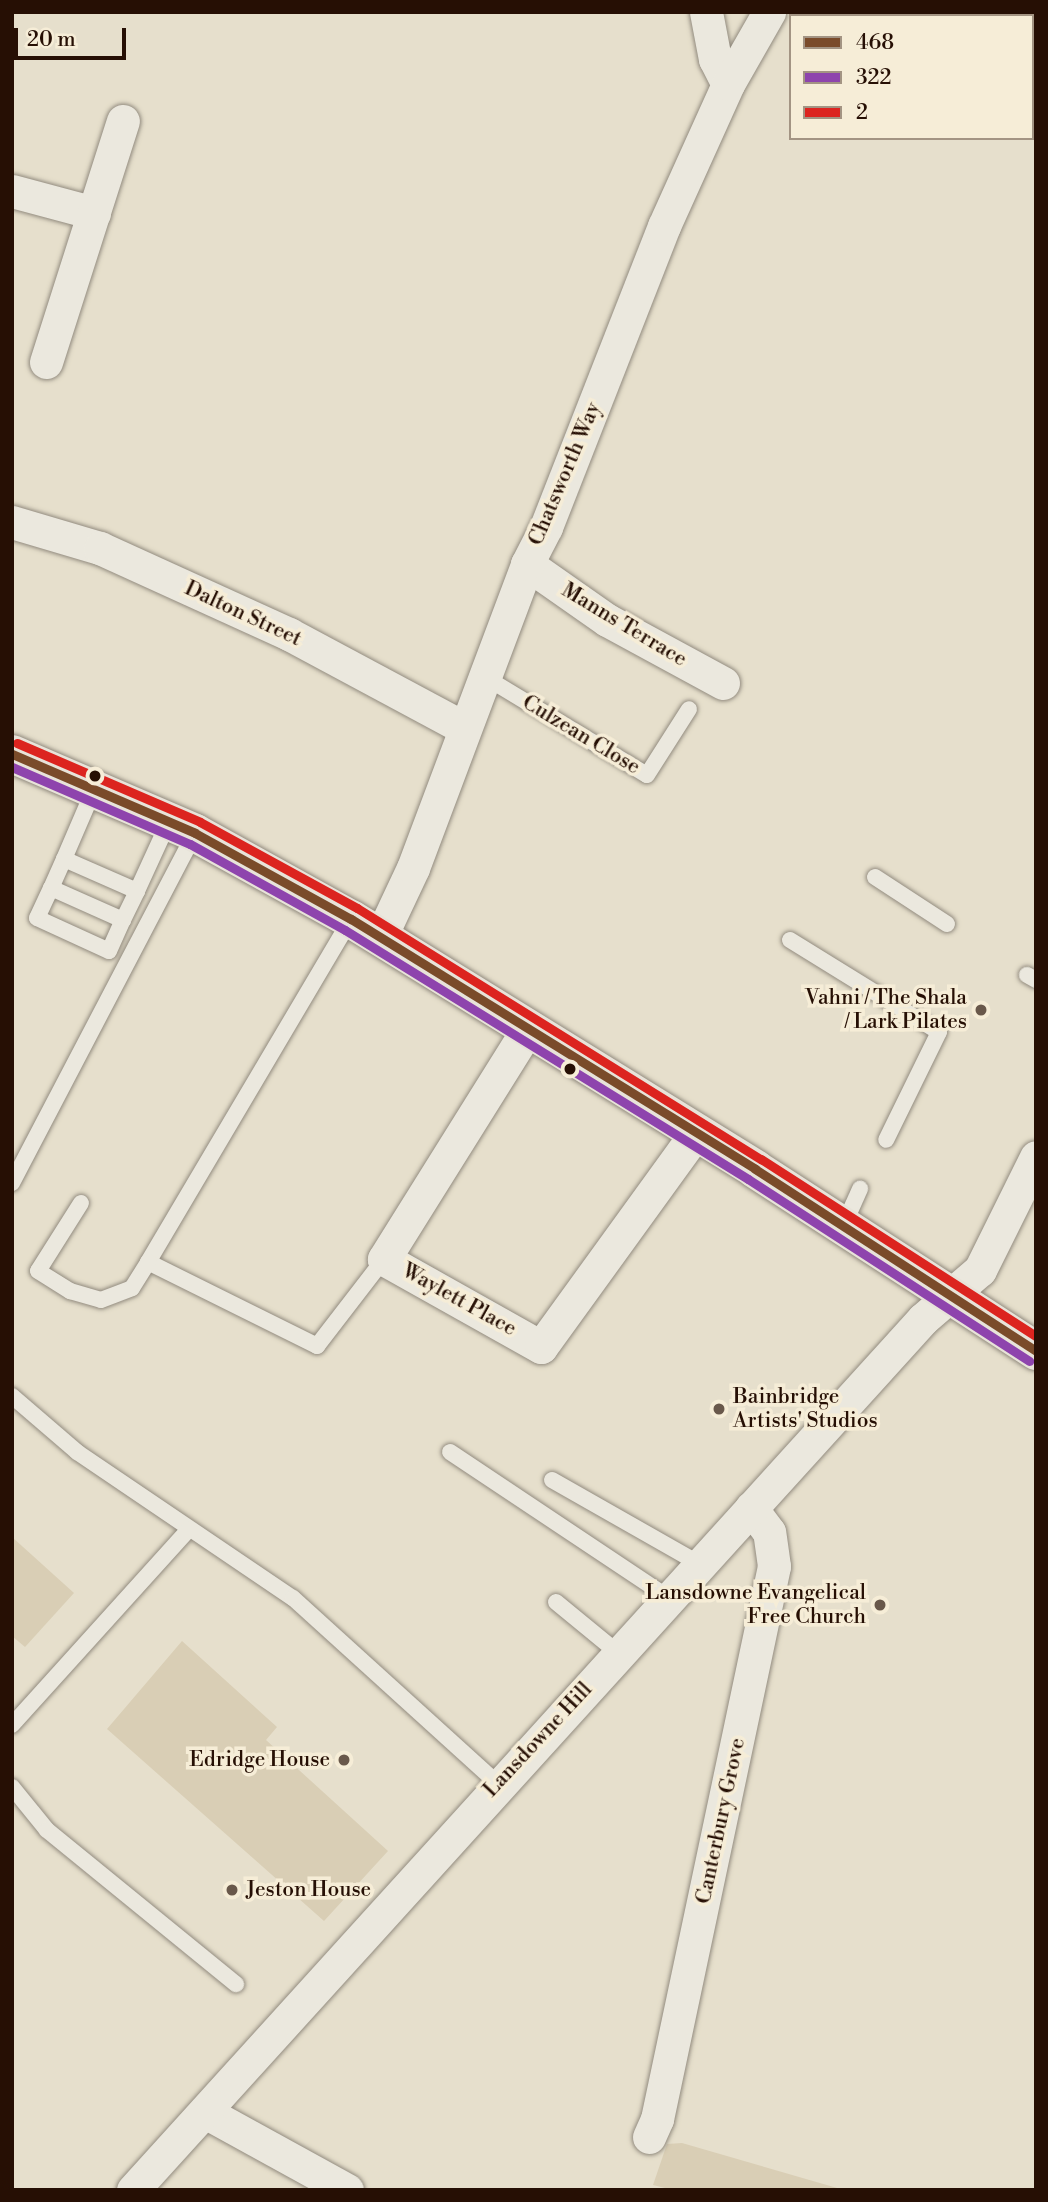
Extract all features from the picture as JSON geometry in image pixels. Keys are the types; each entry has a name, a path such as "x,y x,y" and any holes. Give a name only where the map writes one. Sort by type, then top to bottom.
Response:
{"main road":[{"path":"12,754 96,787 182,827 366,928 530,1027 1036,1351"}],"street":[{"path":"706,12 715,59 728,84"},
{"name":"Chatsworth Way","path":"366,928 413,868 527,564 546,527 664,226 728,84 769,12"},
{"path":"46,362 123,121"},
{"path":"12,191 94,213"},
{"name":"Dalton Street","path":"12,522 100,548 276,628 464,728"},
{"name":"Manns Terrace","path":"527,564 607,620 723,683"},
{"name":"Waylett Place","path":"530,1027 384,1259 541,1346 696,1133"},
{"name":"Lansdowne Hill","path":"133,2190 208,2124 268,2040 497,1783 923,1319 952,1297 984,1263 1036,1157"},
{"name":"Canterbury Grove","path":"649,2137 657,2119 774,1566 769,1532 751,1508"},
{"path":"208,2124 313,2181 347,2190"}],"lane":[{"name":"Culzean Close","path":"485,677 647,775 689,709"},
{"path":"96,787 37,918 109,951 137,891 182,827"},
{"path":"12,1183 182,827"},
{"path":"64,859 137,891"},
{"path":"875,877 947,924"},
{"path":"51,888 123,920"},
{"path":"81,1203 38,1271 70,1291 102,1300 132,1288 366,928"},
{"path":"790,940 939,1032 886,1140"},
{"path":"843,1227 860,1189"},
{"path":"148,1262 317,1346 384,1259"},
{"path":"12,1396 77,1452 293,1598 497,1783"},
{"path":"450,1452 669,1598"},
{"path":"552,1480 700,1564"},
{"path":"12,1726 189,1529"},
{"path":"556,1602 618,1653"},
{"path":"12,1787 47,1830 236,1984"}],"shaded area":[{"path":"12,1537 74,1593 25,1647 12,1636"},
{"path":"182,1641 277,1727 266,1740 388,1851 324,1921 107,1729"},
{"path":"682,2143 844,2190 673,2190 653,2185 667,2144"}],"transit line":[{"name":"2","path":"17,743 200,822 357,908 761,1159 1036,1336"},
{"name":"468","path":"12,754 195,833 351,919 755,1169 1036,1351"},
{"name":"322","path":"12,767 190,844 345,930 748,1179 1029,1361"}],"place":[{"name":"Vahni / The Shala / Lark Pilates","path":"981,1010"},
{"name":"Bainbridge Artists' Studios","path":"719,1409"},
{"name":"Lansdowne Evangelical Free Church","path":"880,1605"},
{"name":"Edridge House","path":"344,1760"},
{"name":"Jeston House","path":"232,1890"}]}
